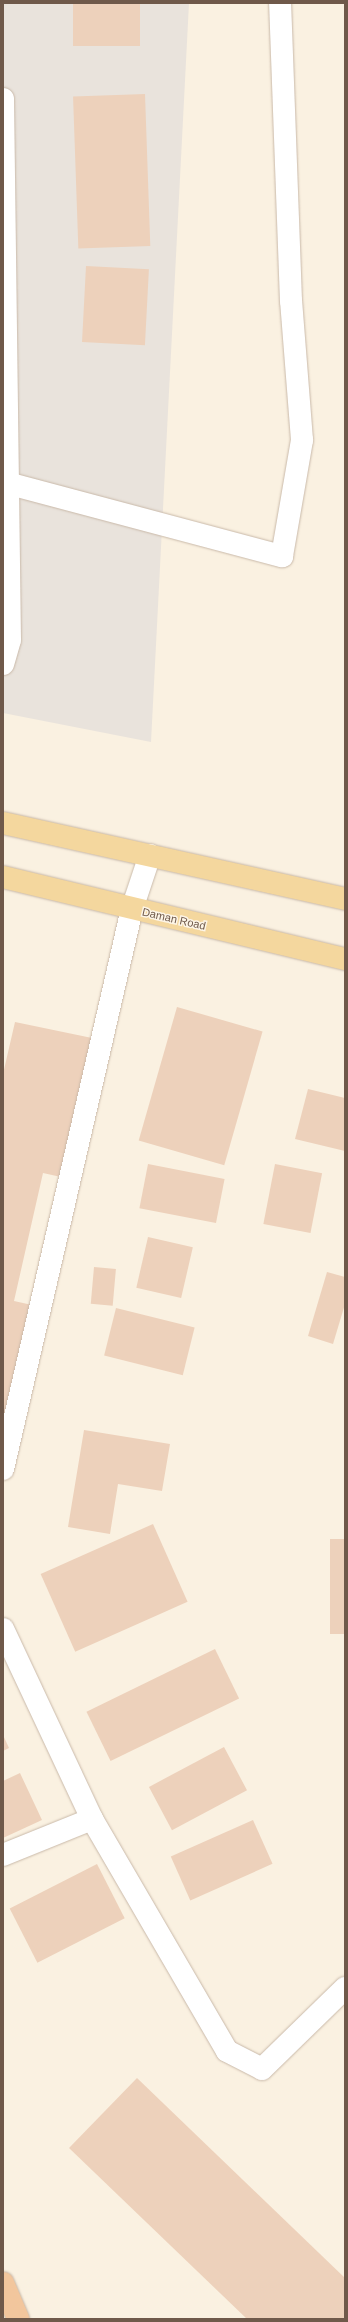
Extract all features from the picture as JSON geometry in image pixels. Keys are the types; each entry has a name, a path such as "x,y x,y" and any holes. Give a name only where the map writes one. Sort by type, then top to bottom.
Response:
{"highway":[{"path":"3,2284 18,2319"}],"main road":[{"path":"3,823 345,899"},
{"name":"Daman Road","path":"3,877 345,959"}],"street":[{"path":"5,483 282,556 302,440 291,301 280,3"},
{"path":"3,99 5,483 10,640 3,664"},
{"path":"3,1469 132,909 150,855"},
{"path":"3,1629 92,1819 227,2051 262,2068 345,1988"},
{"path":"3,1855 92,1819"}],"shaded area":[{"path":"3,3 189,3 151,742 3,713"}],"building":[{"path":"73,3 140,3 140,46 73,46"},
{"path":"145,94 150,246 78,248 73,97"},
{"path":"86,266 149,269 145,345 82,342"},
{"path":"177,1007 263,1032 224,1165 139,1141"},
{"path":"15,1022 92,1038 61,1177 43,1173 14,1301 32,1305 3,1434 3,1074"},
{"path":"308,1089 345,1098 345,1151 295,1139"},
{"path":"148,1164 225,1179 216,1223 139,1208"},
{"path":"275,1164 322,1173 310,1233 263,1224"},
{"path":"148,1237 193,1247 181,1298 136,1288"},
{"path":"94,1267 116,1269 113,1306 91,1304"},
{"path":"327,1272 345,1277 345,1304 333,1344 308,1336"},
{"path":"116,1308 195,1328 183,1375 104,1356"},
{"path":"84,1430 170,1444 162,1491 118,1484 110,1534 68,1527"},
{"path":"153,1524 188,1602 75,1652 41,1574"},
{"path":"330,1539 345,1539 345,1634 330,1634"},
{"path":"215,1649 239,1698 111,1761 86,1712"},
{"path":"3,1735 9,1748 3,1751"},
{"path":"224,1747 247,1790 172,1830 149,1787"},
{"path":"20,1773 42,1820 3,1838 3,1781"},
{"path":"253,1820 273,1864 190,1900 171,1857"},
{"path":"97,1864 125,1918 37,1963 10,1908"},
{"path":"137,2078 345,2278 345,2319 247,2319 69,2148"}]}
